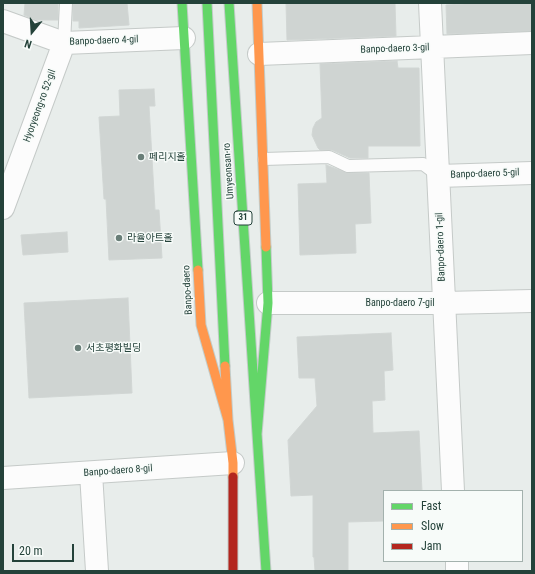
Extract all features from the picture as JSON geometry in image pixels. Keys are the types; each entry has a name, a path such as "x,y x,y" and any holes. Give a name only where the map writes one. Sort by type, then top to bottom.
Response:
{"main road":[{"name":"Banpo-daero","path":"182,3 201,325 228,420 233,464 233,571"},
{"name":"Umyeonsan-ro","path":"206,3 228,420"},
{"name":"Umyeonsan-ro","path":"229,3 257,434"},
{"path":"257,3 264,159 268,303 257,434 266,571"}],"street":[{"name":"Banpo-daero 1-gil","path":"430,3 453,490"},
{"name":"Banpo-daero 4-gil","path":"3,21 64,43 184,38"},
{"name":"Hyoryeong-ro 52-gil","path":"3,208 64,43"},
{"name":"Banpo-daero 3-gil","path":"259,54 532,43"},
{"name":"Banpo-daero 5-gil","path":"439,176 532,173"},
{"name":"Banpo-daero 7-gil","path":"268,303 444,303 532,301"},
{"name":"Banpo-daero 8-gil","path":"3,478 233,464"},
{"path":"92,473 97,571"}],"lane":[{"name":"Hyoryeong-ro 52-gil","path":"64,43 66,3"},
{"path":"264,159 329,157 348,166 423,164 439,176"}],"building":[{"path":"25,3 58,3 58,20 36,20 24,15"},
{"path":"73,3 127,3 129,25 79,28 79,21 73,21"},
{"path":"286,3 395,3 396,36 287,40"},
{"path":"532,3 532,31 447,34 446,5"},
{"path":"397,61 398,68 419,68 420,146 368,146 368,158 350,158 332,150 320,150 312,135 316,122 322,118 320,64"},
{"path":"154,89 155,106 149,106 155,210 159,210 162,258 109,260 106,199 104,199 99,117 120,116 119,90"},
{"path":"326,165 348,173 369,173 371,223 355,224 356,253 300,255 298,184 327,183"},
{"path":"67,232 68,252 23,255 21,235"},
{"name":"서초평화빌딩","path":"128,298 132,393 29,398 24,303"},
{"path":"391,333 393,370 384,371 385,400 372,401 373,433 419,431 422,490 383,490 383,521 348,522 348,571 315,571 313,557 313,495 291,496 288,440 317,406 315,378 299,378 297,337"}],"traffic: fast":[{"path":"182,3 198,270"},
{"path":"207,3 225,366"},
{"path":"229,3 257,434"},
{"path":"266,247 268,303 257,434 266,571"}],"traffic: slow":[{"path":"257,3 266,247"},
{"path":"198,270 201,325 228,420 233,463 233,477"},
{"path":"225,366 228,420"}],"traffic: jam":[{"path":"233,477 233,571"}],"place":[{"name":"페리지홀","path":"141,157"},
{"name":"라율아트홀","path":"119,238"},
{"name":"서초평화빌딩","path":"78,348"}]}
